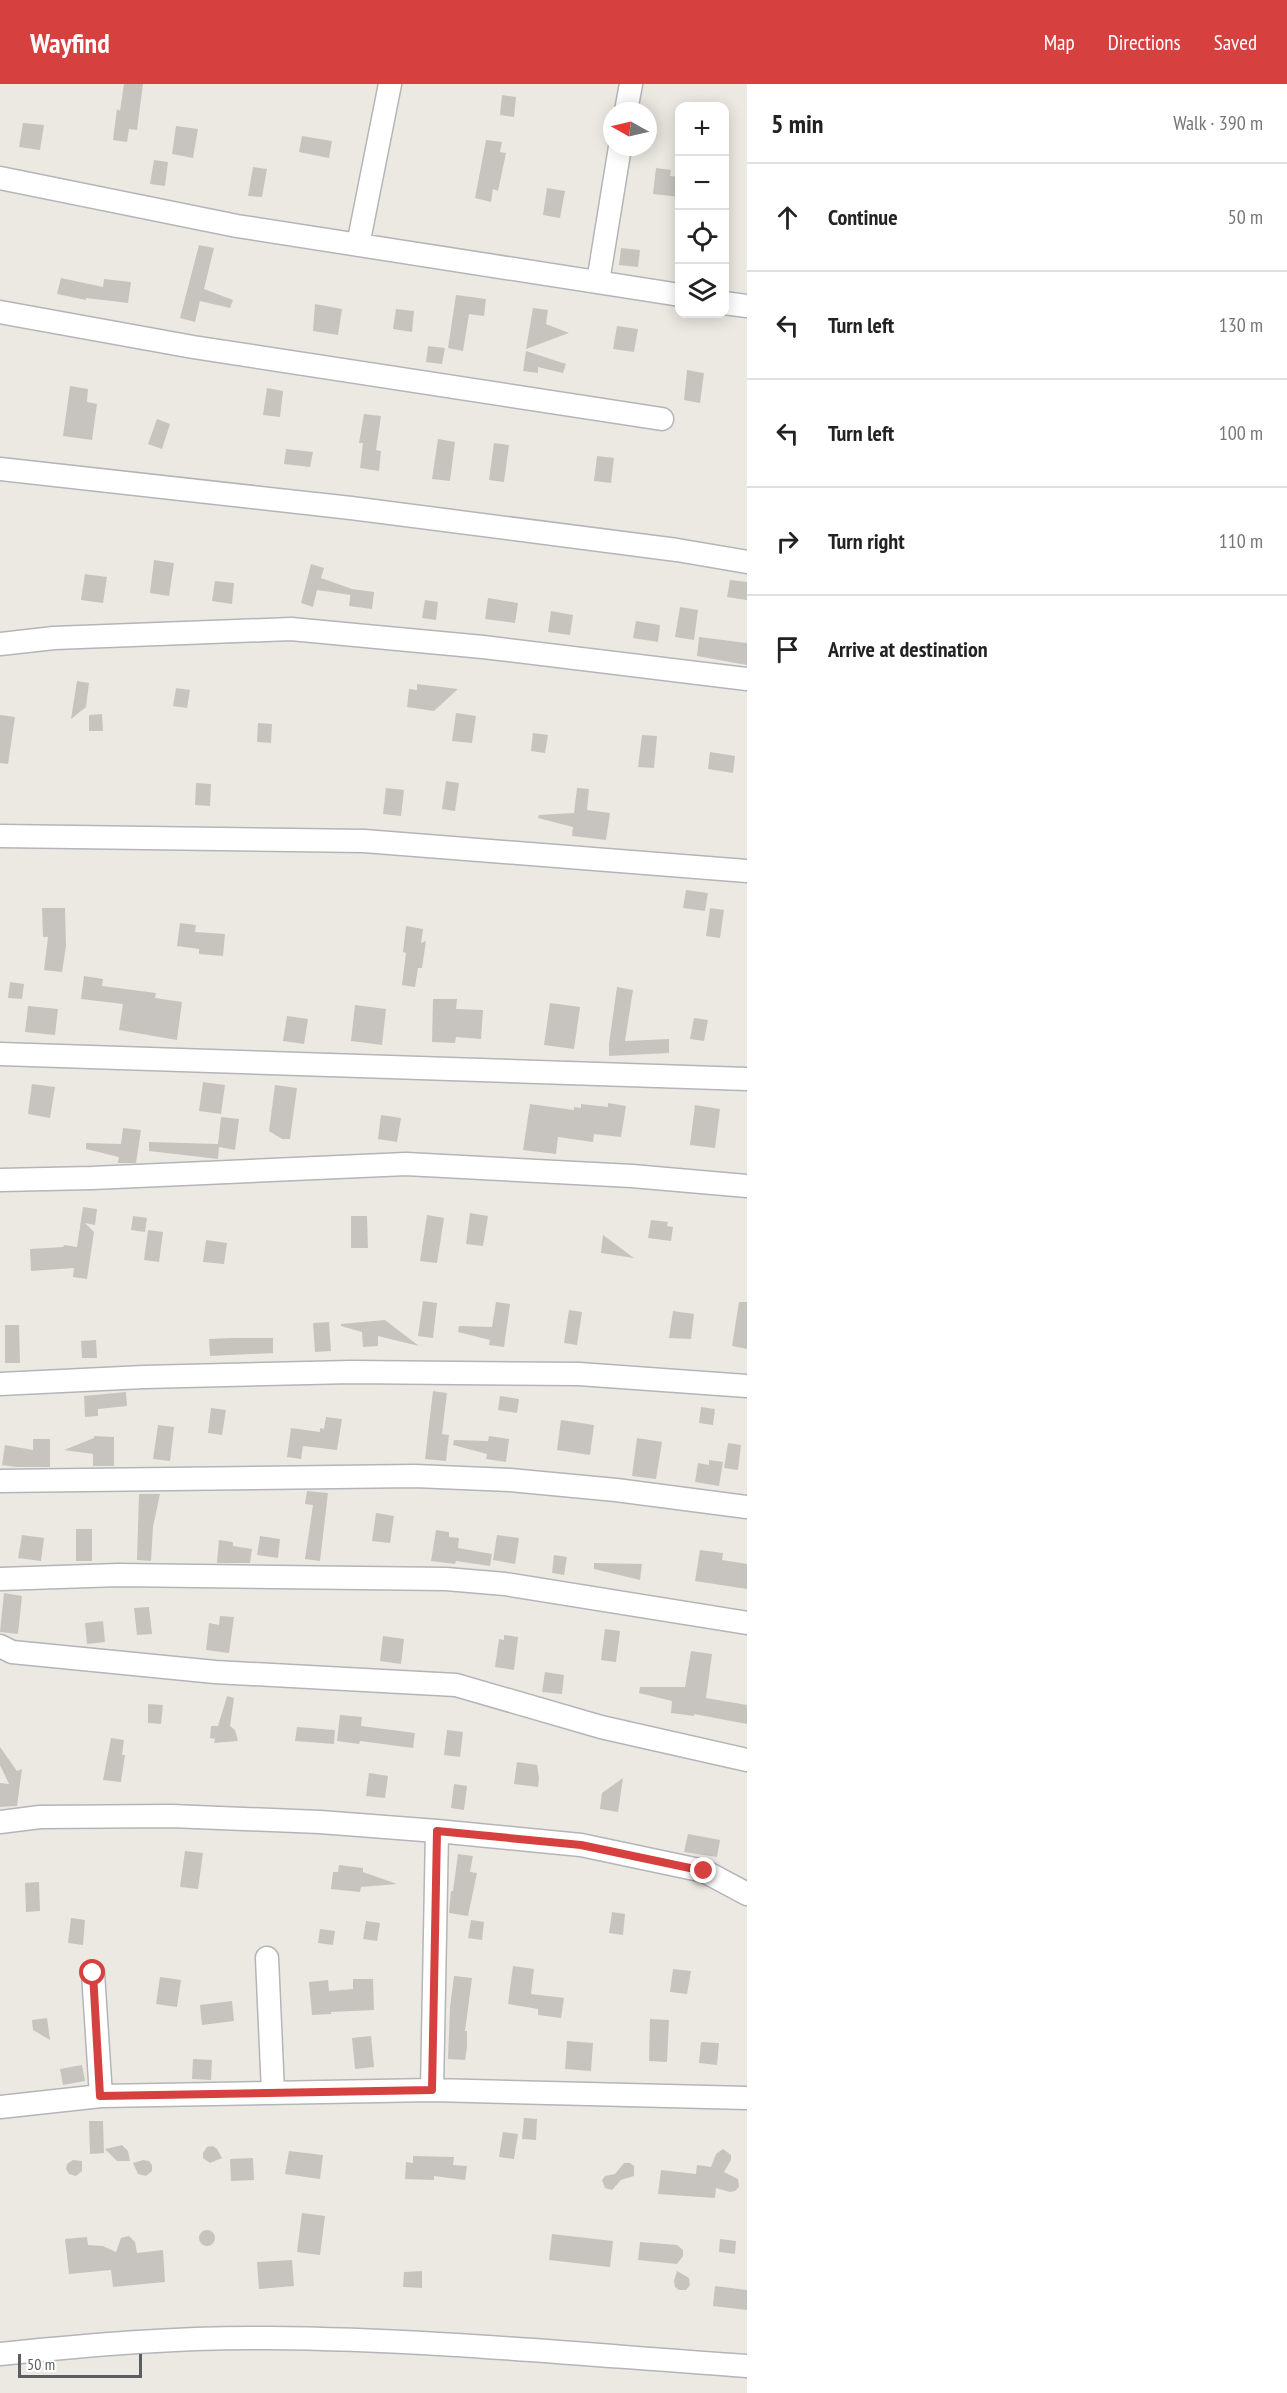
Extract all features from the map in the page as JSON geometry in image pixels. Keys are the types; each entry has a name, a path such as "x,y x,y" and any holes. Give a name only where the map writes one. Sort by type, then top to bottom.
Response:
{"street":[{"path":"358,245 390,84"},
{"path":"628,102 631,84"},
{"path":"598,282 619,156"},
{"path":"0,178 237,226 675,294"},
{"path":"729,304 747,306"},
{"path":"0,312 193,347 662,419"},
{"path":"0,469 351,508 677,550 747,562"},
{"path":"0,644 54,638 291,629 483,647 747,679"},
{"path":"0,836 364,841 747,871"},
{"path":"0,1054 747,1079"},
{"path":"0,1180 92,1179 406,1164 632,1176 747,1186"},
{"path":"0,1384 144,1377 362,1372 579,1374 747,1386"},
{"path":"0,1481 415,1476 616,1490 747,1507"},
{"path":"0,1579 119,1575 446,1579 505,1584 747,1623"},
{"path":"0,1646 12,1652 215,1672 456,1685 601,1727 747,1760"},
{"path":"0,1822 40,1817 171,1816 320,1822 437,1831 581,1845 704,1871 747,1894"},
{"path":"432,2090 437,1831"},
{"path":"267,1958 273,2092"},
{"path":"93,1973 100,2096"},
{"path":"0,2107 100,2096 432,2090 747,2098"},
{"path":"0,2354 148,2341 267,2338 484,2347 747,2366"}],"building":[{"path":"124,84 143,84 137,130 129,129 127,142 113,140 117,109 120,111"},
{"path":"502,95 516,97 514,117 500,115"},
{"path":"23,123 44,125 40,150 19,147"},
{"path":"176,126 198,129 193,158 172,154"},
{"path":"302,136 332,141 329,158 299,152"},
{"path":"486,140 502,142 500,152 506,153 498,191 493,189 491,202 475,198"},
{"path":"154,160 168,162 165,186 150,184"},
{"path":"253,167 267,169 262,197 248,196"},
{"path":"656,168 671,170 670,176 675,176 675,196 653,194"},
{"path":"547,188 565,191 560,218 543,215"},
{"path":"199,245 214,248 204,289 233,300 230,308 200,301 195,322 180,318"},
{"path":"621,248 640,250 638,267 619,265"},
{"path":"61,278 103,287 104,279 131,282 128,303 86,298 86,300 57,294"},
{"path":"456,295 486,299 484,316 469,314 463,351 448,348"},
{"path":"315,304 342,309 338,335 313,331"},
{"path":"533,308 548,310 546,324 569,333 526,349"},
{"path":"396,309 414,311 412,332 393,329"},
{"path":"617,326 638,329 634,352 613,349"},
{"path":"428,346 445,348 442,364 426,362"},
{"path":"526,351 566,364 563,373 538,367 538,373 523,371"},
{"path":"687,370 704,373 700,403 684,400"},
{"path":"70,386 88,389 87,402 97,404 92,440 63,436"},
{"path":"267,388 283,391 280,417 263,415"},
{"path":"364,414 381,416 376,450 381,451 379,471 360,468 363,443 359,443"},
{"path":"157,419 170,424 162,449 148,444"},
{"path":"438,439 455,442 450,481 432,479"},
{"path":"494,443 509,445 504,482 489,480"},
{"path":"286,449 313,452 310,467 284,464"},
{"path":"597,456 614,458 611,483 594,481"},
{"path":"154,560 174,563 169,596 150,593"},
{"path":"311,564 324,568 321,578 352,589 374,592 372,609 349,606 350,595 317,590 313,607 301,603"},
{"path":"85,574 107,577 103,603 81,600"},
{"path":"730,580 747,582 747,600 727,597"},
{"path":"215,581 234,583 232,604 212,601"},
{"path":"488,598 518,603 515,623 485,619"},
{"path":"425,600 438,602 436,620 422,618"},
{"path":"680,607 698,610 694,640 675,637"},
{"path":"551,611 573,615 570,635 548,632"},
{"path":"636,621 660,625 658,642 633,638"},
{"path":"699,637 747,643 747,665 697,656"},
{"path":"77,681 89,683 86,707 71,719"},
{"path":"417,684 458,689 434,711 407,707 409,689 417,690"},
{"path":"176,688 190,690 187,708 173,706"},
{"path":"456,713 476,716 472,743 452,741"},
{"path":"102,714 103,731 89,731 89,715"},
{"path":"0,715 15,717 8,764 0,763"},
{"path":"258,723 272,724 271,743 257,742"},
{"path":"533,733 548,735 545,753 531,751"},
{"path":"642,735 657,736 654,768 638,767"},
{"path":"710,752 735,756 733,773 708,769"},
{"path":"446,781 459,783 455,811 442,809"},
{"path":"196,783 211,784 210,806 195,805"},
{"path":"386,788 404,790 401,816 383,814"},
{"path":"577,788 589,789 587,810 610,813 606,840 572,836 573,827 538,818 539,815 574,813"},
{"path":"686,890 708,893 705,911 683,908"},
{"path":"42,908 65,908 66,946 62,972 44,970 48,937 43,937"},
{"path":"710,908 724,910 720,938 706,936"},
{"path":"180,923 196,925 195,932 225,934 223,956 199,954 199,949 177,946"},
{"path":"406,926 423,929 421,943 426,941 422,968 418,968 415,987 402,985 406,953 403,952"},
{"path":"84,976 103,979 102,986 156,993 155,998 182,1002 177,1040 119,1030 123,1004 81,999"},
{"path":"10,982 24,984 22,999 8,998"},
{"path":"617,987 633,990 625,1041 669,1039 669,1053 609,1056"},
{"path":"433,999 457,999 456,1009 483,1010 481,1039 456,1037 455,1043 432,1042"},
{"path":"550,1003 580,1007 574,1049 544,1045"},
{"path":"355,1005 386,1009 382,1045 351,1041"},
{"path":"28,1006 58,1009 55,1035 25,1032"},
{"path":"287,1016 308,1019 304,1044 283,1041"},
{"path":"694,1018 708,1020 704,1041 690,1039"},
{"path":"203,1082 225,1085 221,1114 199,1111"},
{"path":"32,1084 55,1087 50,1118 28,1114"},
{"path":"275,1085 297,1088 290,1139 282,1139 269,1131"},
{"path":"608,1103 626,1106 621,1137 594,1134 593,1142 558,1137 556,1154 523,1150 530,1104 574,1110 574,1107 581,1108 581,1104 608,1107"},
{"path":"695,1105 720,1109 715,1148 690,1145"},
{"path":"381,1115 401,1118 397,1142 378,1139"},
{"path":"221,1117 239,1119 235,1150 219,1147 218,1159 149,1151 149,1142 218,1144"},
{"path":"123,1128 141,1130 136,1163 118,1163 119,1157 86,1149 86,1143 121,1144"},
{"path":"83,1207 97,1209 95,1225 85,1223 94,1232 87,1279 73,1277 74,1268 31,1271 30,1249 63,1247 64,1245 77,1247"},
{"path":"470,1213 488,1216 483,1246 466,1244"},
{"path":"427,1215 444,1218 437,1263 420,1261"},
{"path":"133,1216 147,1218 145,1232 131,1230"},
{"path":"351,1216 367,1216 368,1248 351,1248"},
{"path":"651,1220 668,1222 667,1226 673,1227 671,1241 648,1238"},
{"path":"148,1230 163,1232 159,1262 144,1260"},
{"path":"603,1235 634,1258 601,1253"},
{"path":"206,1240 227,1243 224,1264 203,1262"},
{"path":"423,1301 437,1303 433,1338 418,1336"},
{"path":"496,1302 510,1304 504,1347 489,1345 490,1340 458,1332 459,1326 492,1327"},
{"path":"739,1302 747,1302 747,1349 732,1346"},
{"path":"569,1310 582,1312 577,1345 564,1343"},
{"path":"673,1311 694,1314 691,1339 669,1338"},
{"path":"385,1320 419,1346 378,1336 378,1346 363,1347 362,1332 341,1326 341,1324"},
{"path":"329,1322 331,1351 315,1352 313,1323"},
{"path":"5,1325 19,1325 20,1363 5,1363"},
{"path":"273,1338 273,1353 210,1356 209,1339"},
{"path":"96,1340 97,1358 82,1358 81,1341"},
{"path":"433,1391 447,1393 442,1434 449,1435 446,1461 425,1459"},
{"path":"126,1392 127,1406 98,1409 98,1416 85,1417 84,1396"},
{"path":"500,1396 519,1399 517,1413 498,1410"},
{"path":"701,1407 715,1409 713,1425 699,1423"},
{"path":"211,1408 226,1410 222,1435 208,1433"},
{"path":"326,1417 342,1419 337,1450 303,1446 301,1459 287,1457 291,1428 320,1432 320,1428 324,1429"},
{"path":"561,1420 594,1425 590,1455 557,1450"},
{"path":"158,1425 174,1427 170,1461 153,1459"},
{"path":"94,1436 114,1437 114,1466 93,1466 93,1454 64,1450 94,1438"},
{"path":"489,1436 509,1439 506,1462 486,1459 487,1454 453,1445 454,1440 488,1441"},
{"path":"637,1438 662,1442 656,1479 632,1476"},
{"path":"33,1439 50,1439 50,1467 2,1465 5,1445 33,1450"},
{"path":"728,1443 741,1445 738,1470 724,1468"},
{"path":"709,1460 723,1462 719,1486 695,1482 698,1463 709,1465"},
{"path":"307,1491 328,1493 320,1561 305,1559 313,1505 305,1504"},
{"path":"139,1494 160,1494 153,1527 151,1561 137,1560"},
{"path":"376,1513 394,1516 390,1543 372,1541"},
{"path":"76,1529 92,1529 92,1561 76,1561"},
{"path":"436,1530 449,1532 449,1537 459,1538 458,1548 492,1554 490,1566 456,1561 455,1564 431,1561"},
{"path":"22,1535 44,1538 41,1561 18,1558"},
{"path":"497,1535 519,1538 515,1564 493,1560"},
{"path":"260,1536 280,1539 278,1558 257,1555"},
{"path":"219,1540 233,1542 233,1546 252,1549 250,1563 217,1563"},
{"path":"700,1550 723,1553 722,1560 747,1564 747,1589 695,1581"},
{"path":"554,1555 567,1557 564,1575 552,1573"},
{"path":"594,1563 642,1564 640,1580 594,1569"},
{"path":"4,1593 22,1596 18,1634 0,1632"},
{"path":"149,1607 152,1634 137,1635 134,1608"},
{"path":"220,1616 234,1617 229,1653 206,1650 209,1623 219,1625"},
{"path":"103,1621 105,1642 87,1644 85,1623"},
{"path":"605,1629 620,1631 616,1662 601,1660"},
{"path":"504,1635 518,1637 514,1670 495,1667 499,1639 504,1640"},
{"path":"383,1636 404,1639 401,1664 380,1661"},
{"path":"691,1651 712,1654 706,1698 747,1705 747,1724 694,1714 694,1716 671,1713 672,1701 639,1693 640,1687 685,1687"},
{"path":"545,1672 564,1675 562,1694 542,1692"},
{"path":"227,1696 234,1698 230,1726 235,1730 238,1741 214,1743 215,1739 210,1738 211,1726 218,1726"},
{"path":"148,1704 163,1705 161,1724 148,1723"},
{"path":"340,1715 362,1717 361,1726 415,1733 413,1748 360,1741 359,1744 337,1741"},
{"path":"297,1727 335,1730 334,1744 295,1741"},
{"path":"447,1730 463,1732 460,1757 444,1755"},
{"path":"111,1738 124,1740 122,1755 125,1755 121,1782 103,1780"},
{"path":"0,1747 17,1771 22,1769 17,1806 0,1807 0,1783 9,1784 0,1765"},
{"path":"517,1762 537,1765 538,1787 514,1784"},
{"path":"369,1773 388,1776 385,1798 366,1796"},
{"path":"623,1778 618,1812 600,1809 602,1793"},
{"path":"454,1784 467,1786 464,1810 451,1808"},
{"path":"688,1834 720,1840 717,1857 684,1852"},
{"path":"185,1851 203,1853 198,1889 180,1887"},
{"path":"458,1854 473,1856 470,1872 477,1873 468,1916 449,1913"},
{"path":"339,1865 363,1868 363,1872 397,1884 361,1887 360,1892 331,1889 333,1872 338,1872"},
{"path":"39,1882 40,1911 26,1912 25,1883"},
{"path":"612,1912 625,1914 623,1935 609,1933"},
{"path":"71,1918 85,1920 83,1945 68,1943"},
{"path":"471,1920 484,1922 482,1940 468,1938"},
{"path":"366,1921 380,1923 377,1941 363,1939"},
{"path":"320,1929 335,1931 333,1945 318,1943"},
{"path":"513,1966 534,1969 531,1994 564,1998 561,2018 538,2015 538,2009 508,2004"},
{"path":"673,1969 691,1971 687,1994 670,1992"},
{"path":"454,1976 472,1978 465,2031 467,2031 467,2047 465,2060 448,2059"},
{"path":"160,1977 181,1980 177,2007 156,2004"},
{"path":"353,1979 373,1979 374,2010 312,2015 309,1982 328,1980 329,1991 353,1989"},
{"path":"232,2001 234,2021 202,2025 200,2005"},
{"path":"47,2018 50,2040 33,2030 32,2020"},
{"path":"650,2019 669,2020 667,2062 649,2061"},
{"path":"371,2036 374,2067 355,2069 352,2038"},
{"path":"567,2041 593,2043 591,2071 565,2069"},
{"path":"701,2042 719,2043 717,2065 699,2063"},
{"path":"193,2059 212,2060 211,2080 192,2079"},
{"path":"82,2065 85,2081 63,2085 60,2069"},
{"path":"524,2118 537,2119 536,2140 522,2139"},
{"path":"89,2121 103,2121 104,2153 90,2154"},
{"path":"503,2132 518,2134 514,2159 499,2157"},
{"path":"122,2145 128,2151 130,2161 117,2161 105,2149"},
{"path":"213,2146 222,2158 210,2163 203,2158 203,2153 207,2147"},
{"path":"723,2149 731,2155 731,2160 724,2172 738,2179 739,2187 735,2191 716,2188 715,2198 658,2194 661,2170 696,2174 697,2165 711,2167 716,2154"},
{"path":"289,2151 323,2155 320,2179 285,2174"},
{"path":"413,2156 454,2157 453,2165 467,2166 465,2180 434,2176 434,2180 405,2179 406,2162 413,2163"},
{"path":"253,2158 254,2180 231,2181 230,2159"},
{"path":"73,2160 82,2161 82,2171 76,2176 69,2174 66,2169 67,2164"},
{"path":"149,2161 152,2165 152,2171 146,2176 138,2174 133,2163"},
{"path":"624,2163 634,2166 634,2176 621,2180 612,2190 605,2188 602,2180 605,2176 615,2174"},
{"path":"302,2213 325,2216 320,2255 297,2252"},
{"path":"204,2230 210,2230 215,2238 213,2244 204,2246 199,2241 199,2235"},
{"path":"552,2234 613,2241 610,2267 549,2260"},
{"path":"129,2236 135,2242 137,2253 163,2250 165,2282 113,2287 111,2270 69,2274 65,2239 87,2237 88,2245 103,2246 116,2252 121,2238"},
{"path":"720,2239 736,2241 735,2254 719,2252"},
{"path":"640,2242 677,2245 683,2250 683,2256 677,2264 638,2260"},
{"path":"292,2260 294,2286 259,2289 257,2262"},
{"path":"422,2271 422,2288 403,2287 404,2272"},
{"path":"677,2271 689,2278 690,2285 686,2290 679,2290 675,2287"},
{"path":"715,2286 747,2290 747,2310 713,2306"}],"route":[{"path":"93,1973 100,2096 432,2090 437,1831 581,1845 704,1871"}]}
